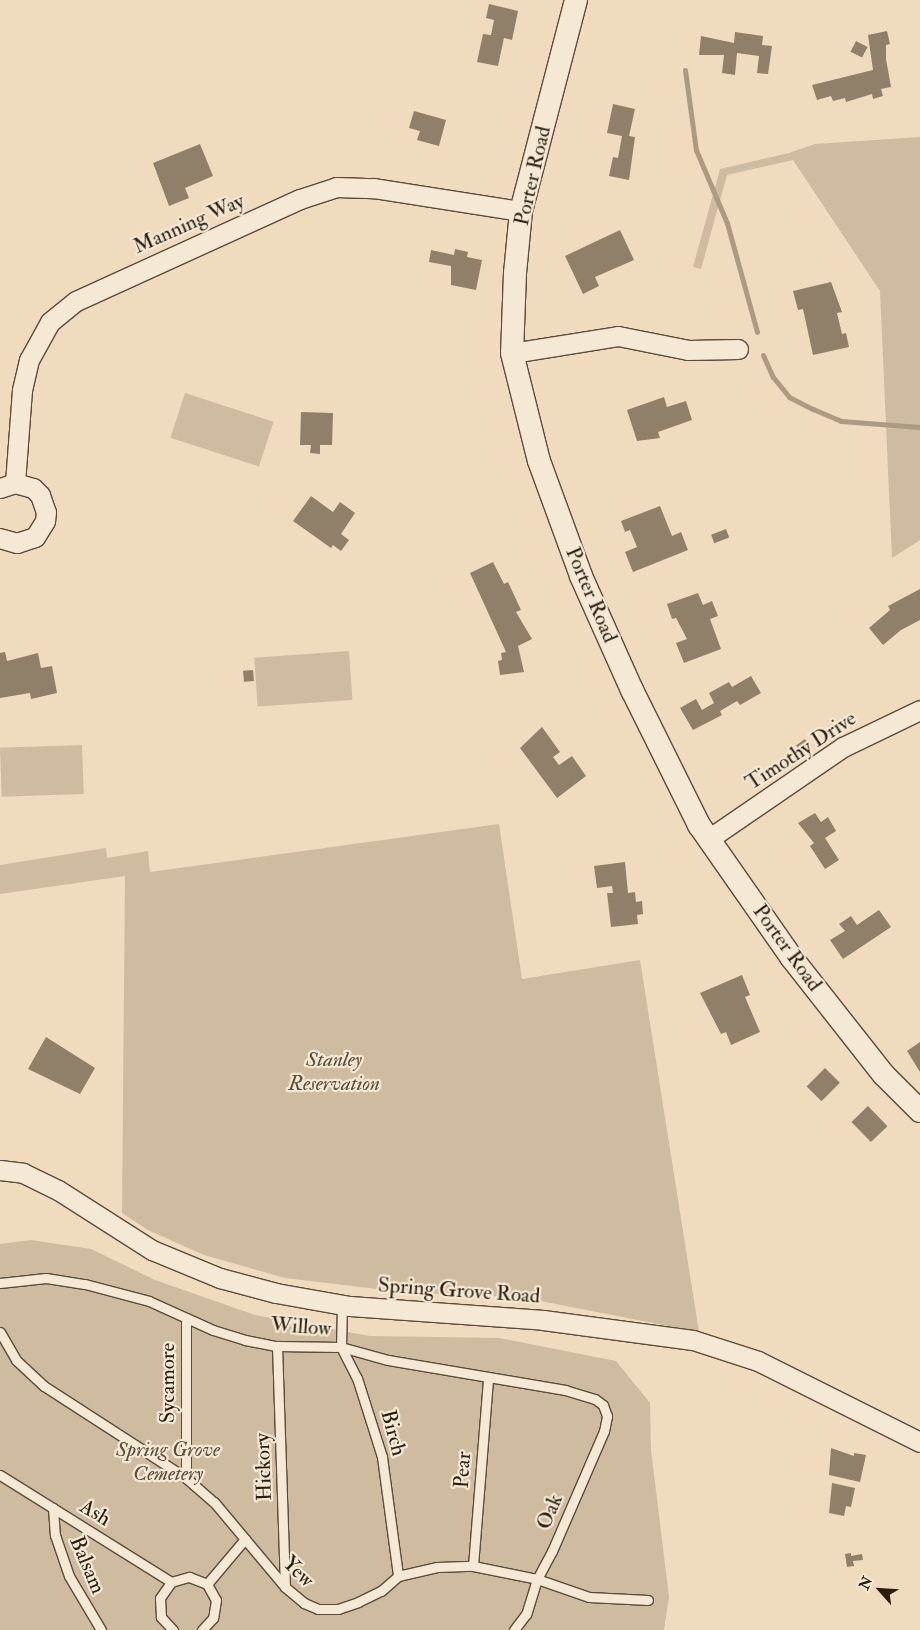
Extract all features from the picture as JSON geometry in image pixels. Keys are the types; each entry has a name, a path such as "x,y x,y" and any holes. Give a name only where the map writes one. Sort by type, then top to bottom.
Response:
{"street":[{"name":"Porter Road","path":"576,0 521,211 512,353 539,461 581,576 632,690 699,825 710,838 792,958 884,1075 920,1111"},
{"name":"Manning Way","path":"0,538 17,543 26,542 35,537 45,521 44,503 40,495 33,488 8,486 22,390 29,360 50,322 76,300 300,199 336,187 374,188 521,211"},
{"path":"512,353 618,336 688,350 738,349"},
{"name":"Timothy Drive","path":"710,838 843,747 920,710"},
{"name":"Spring Grove Road","path":"0,1170 23,1173 58,1190 152,1250 220,1278 276,1293 342,1304 560,1322 694,1340 758,1361 920,1442"}],"lane":[{"name":"Willow","path":"0,1283 46,1278 85,1284 119,1291 213,1330 277,1346 341,1347 388,1360 565,1390 595,1399 603,1405"},
{"name":"Birch","path":"342,1304 341,1347 357,1378 382,1457 398,1576"},
{"name":"Sycamore","path":"186,1318 186,1478"},
{"name":"Yew","path":"0,1332 16,1360 44,1386 186,1478 214,1502 285,1588 304,1603 318,1609 338,1609 381,1591 398,1576 437,1566 473,1566 537,1579 589,1597 648,1600"},
{"name":"Hickory","path":"277,1346 285,1588"},
{"name":"Pear","path":"473,1566 488,1378"},
{"name":"Oak","path":"514,1630 526,1614 537,1579 552,1551 604,1431 607,1416 603,1405"},
{"name":"Ash","path":"0,1475 171,1582"},
{"name":"Balsam","path":"53,1508 55,1534 69,1576 101,1630"},
{"path":"207,1584 245,1539"},
{"path":"173,1630 161,1616 160,1598 171,1582 189,1577 207,1584 213,1592 216,1610 213,1618 202,1630"}],"green space":[{"path":"920,137 920,540 892,558 880,291 793,160 727,175 701,269 693,267 720,169 789,153 815,144"},
{"path":"185,393 273,422 259,466 170,438"},
{"path":"349,651 352,700 258,707 254,658"},
{"path":"82,745 84,794 2,797 0,748"},
{"name":"Stanley Reservation","path":"499,824 522,979 640,960 699,1332 520,1297 411,1293 285,1278 204,1255 148,1230 122,1213 125,876 0,894 0,865 106,848 107,858 148,851 150,872"},
{"name":"Spring Grove Cemetery","path":"31,1240 91,1249 155,1280 255,1315 370,1336 499,1338 616,1361 650,1403 651,1450 669,1597 664,1630 0,1630 0,1244"}],"building":[{"path":"489,4 518,11 512,40 504,38 498,66 477,62 483,34 491,35 494,20 486,18"},
{"path":"887,31 890,44 886,45 886,59 891,87 881,89 883,96 873,99 872,94 846,102 845,98 833,101 831,96 817,100 812,85 873,70 868,35"},
{"path":"735,32 763,36 762,45 772,46 768,74 757,73 759,56 737,53 735,75 722,73 724,55 699,55 701,36 734,43"},
{"path":"856,41 868,47 862,58 851,52"},
{"path":"613,104 635,109 629,136 635,137 629,180 609,176 613,157 618,158 622,136 607,133"},
{"path":"414,111 446,120 439,146 417,140 420,131 409,128"},
{"path":"200,144 213,176 185,188 189,198 169,206 153,163"},
{"path":"620,230 634,260 595,277 599,286 583,294 565,256"},
{"path":"455,249 468,252 467,257 482,260 476,290 451,285 451,266 429,262 431,250 454,255"},
{"path":"831,282 842,312 837,313 842,334 846,333 849,347 813,355 803,309 798,310 793,291"},
{"path":"664,397 667,407 686,401 692,420 658,432 660,438 637,441 627,410"},
{"path":"301,412 333,413 332,445 320,445 320,454 310,453 311,445 300,445"},
{"path":"311,496 333,512 340,502 355,513 341,534 349,540 341,551 333,545 331,548 293,521"},
{"path":"660,506 672,536 681,532 688,550 633,572 625,552 637,547 630,530 625,532 621,521"},
{"path":"726,529 729,537 714,543 711,535"},
{"path":"493,562 504,584 508,582 521,610 516,612 532,639 518,646 524,672 500,675 498,661 502,660 501,653 506,652 470,573"},
{"path":"920,589 920,620 901,630 883,645 869,628 890,610 888,606"},
{"path":"698,593 703,605 712,601 718,616 710,619 721,649 684,663 676,643 687,639 676,618 672,619 667,604"},
{"path":"5,652 7,661 38,653 41,668 52,666 57,693 31,699 30,693 0,698 0,653"},
{"path":"253,670 254,681 244,682 243,671"},
{"path":"751,676 761,693 740,705 737,701 720,711 722,715 693,730 680,708 696,699 702,710 714,703 709,693 729,682 732,687"},
{"path":"542,727 560,752 553,757 559,765 572,756 586,776 557,798 520,748"},
{"path":"805,739 810,746 801,753 796,745"},
{"path":"815,813 821,822 828,817 836,831 825,838 839,860 825,869 810,846 814,843 798,823"},
{"path":"625,862 628,893 635,892 636,902 642,901 643,914 637,915 638,924 611,927 607,893 613,893 612,886 597,888 594,866"},
{"path":"879,910 891,927 843,959 830,940 845,931 839,924 851,916 857,925"},
{"path":"742,975 750,995 745,997 760,1032 731,1045 726,1032 721,1034 700,993"},
{"path":"46,1037 95,1068 80,1094 28,1069"},
{"path":"920,1042 920,1072 907,1051"},
{"path":"825,1068 840,1083 821,1101 807,1086"},
{"path":"868,1106 887,1126 871,1142 851,1122"},
{"path":"831,1448 854,1456 854,1453 866,1455 860,1482 829,1475"},
{"path":"832,1483 855,1488 851,1507 846,1506 844,1516 829,1513"},
{"path":"851,1553 851,1556 862,1554 863,1560 853,1561 854,1566 847,1567 845,1554"}],"waterway":[{"path":"685,70 696,150 727,223 757,332"},
{"path":"763,355 773,377 789,397 813,409 841,421 920,427"}]}
